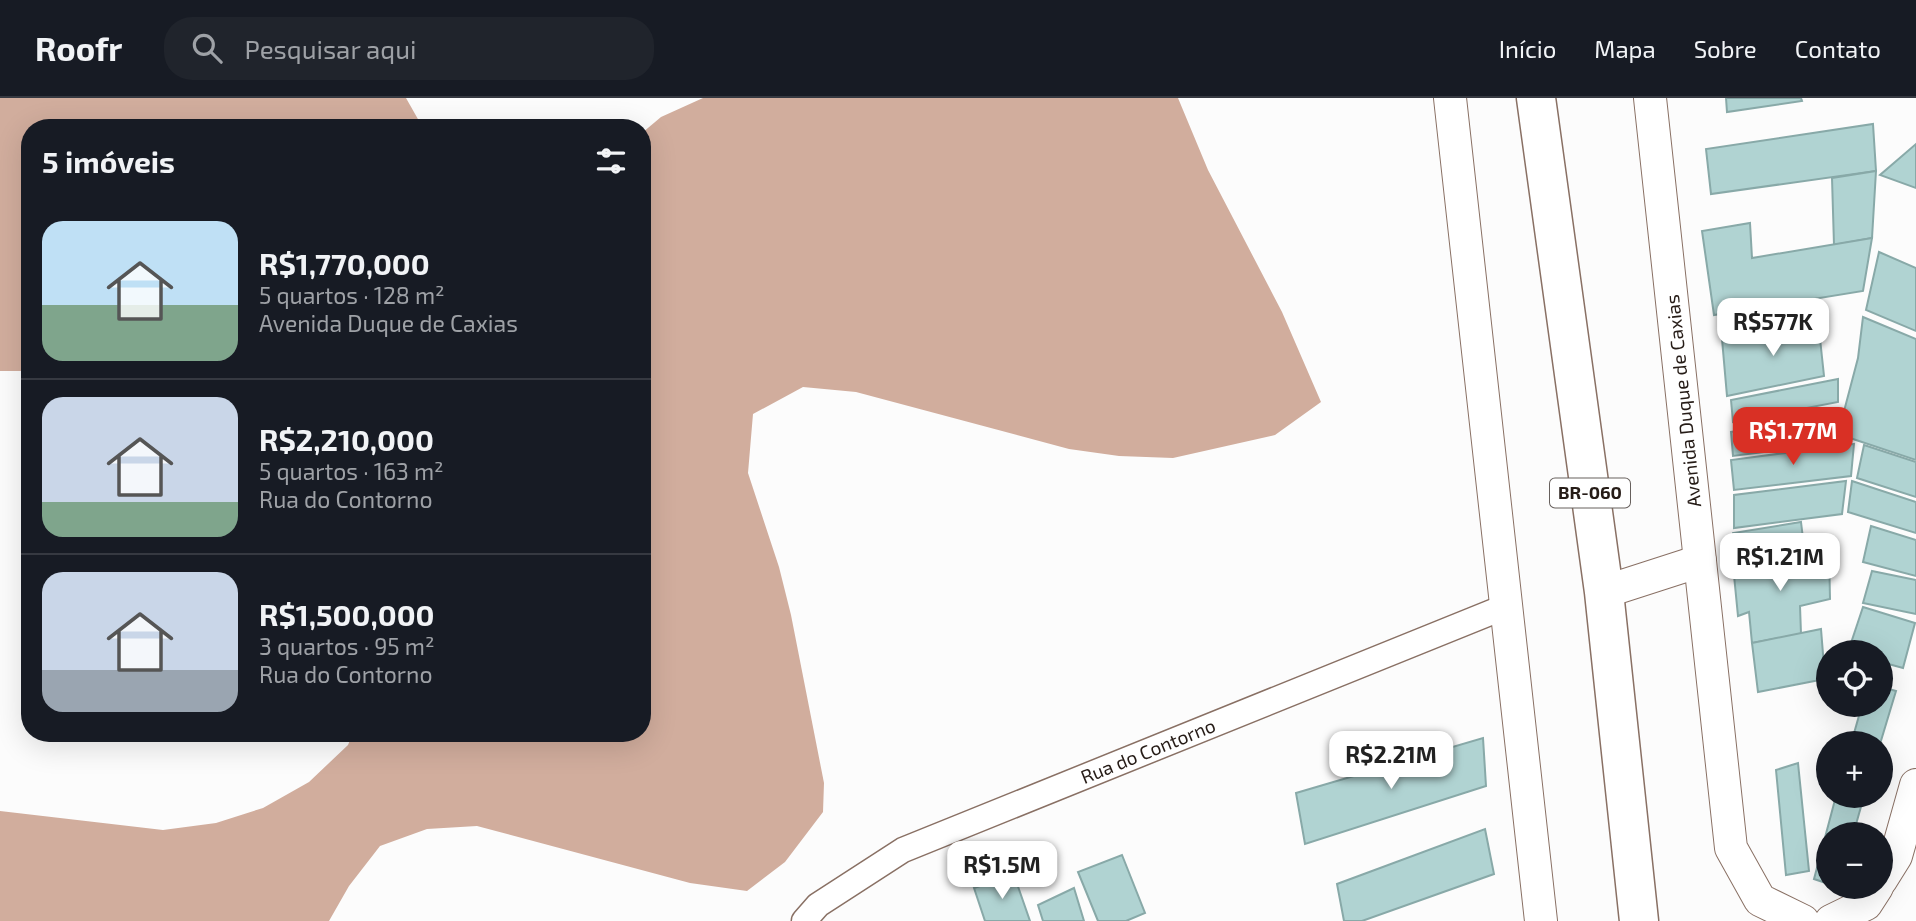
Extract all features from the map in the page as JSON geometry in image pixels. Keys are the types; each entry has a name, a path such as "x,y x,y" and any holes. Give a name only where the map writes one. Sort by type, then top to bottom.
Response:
{"main road":[{"name":"BR-060","path":"1536,98 1604,592 1641,911"}],"street":[{"path":"1450,98 1541,921"},
{"name":"Avenida Duque de Caxias","path":"1650,98 1731,848 1760,900 1803,921"},
{"path":"1604,592 1700,561"},
{"name":"Rua do Contorno","path":"815,916 903,850 1507,606"},
{"path":"1893,861 1916,785"},
{"path":"1831,921 1866,904 1869,899"}],"shaded area":[{"path":"0,98 406,98 418,119 21,119 21,371 0,371"},
{"path":"703,98 1178,98 1208,170 1282,312 1321,402 1275,435 1173,458 1119,456 1069,449 856,392 803,387 753,414 748,473 779,567 791,615 824,783 823,812 785,862 747,891 690,883 477,826 427,829 380,846 349,886 329,921 0,921 0,811 163,830 216,823 263,808 309,782 349,742 651,742 651,125 661,117"}],"building":[{"path":"1726,98 1801,98 1802,101 1727,112"},
{"path":"1873,124 1876,171 1711,194 1706,149"},
{"path":"1916,144 1916,188 1880,175"},
{"path":"1876,171 1872,238 1834,245 1832,178"},
{"path":"1750,223 1752,258 1872,238 1863,291 1714,315 1702,231"},
{"path":"1879,252 1916,268 1916,331 1866,310"},
{"path":"1863,317 1916,339 1916,460 1838,434 1858,358"},
{"path":"1818,320 1824,376 1727,396 1722,339"},
{"path":"1838,379 1838,402 1733,422 1731,400"},
{"path":"1838,419 1836,443 1733,456 1731,432"},
{"path":"1854,444 1851,476 1734,490 1731,460"},
{"path":"1864,445 1916,462 1916,497 1857,478"},
{"path":"1846,481 1842,514 1734,528 1734,495"},
{"path":"1852,481 1916,502 1916,533 1848,512"},
{"path":"1801,522 1805,555 1733,565 1733,533"},
{"path":"1871,526 1916,540 1916,576 1863,562"},
{"path":"1829,552 1830,599 1800,606 1801,634 1752,643 1749,612 1738,616 1733,565"},
{"path":"1872,571 1916,580 1916,614 1863,603"},
{"path":"1863,607 1915,623 1903,668 1893,665 1893,640 1852,640"},
{"path":"1821,629 1822,640 1816,640 1816,681 1758,692 1752,643"},
{"path":"1859,717 1888,717 1884,731 1855,731"},
{"path":"1483,738 1486,786 1305,844 1296,793"},
{"path":"1798,763 1809,871 1786,875 1776,770"},
{"path":"1833,808 1861,808 1857,822 1829,822"},
{"path":"1485,829 1494,874 1362,921 1344,921 1337,884"},
{"path":"1122,855 1145,913 1126,921 1098,921 1078,872"},
{"path":"1014,875 1030,921 985,921 974,888"},
{"path":"1074,888 1084,921 1043,921 1038,905"}]}
